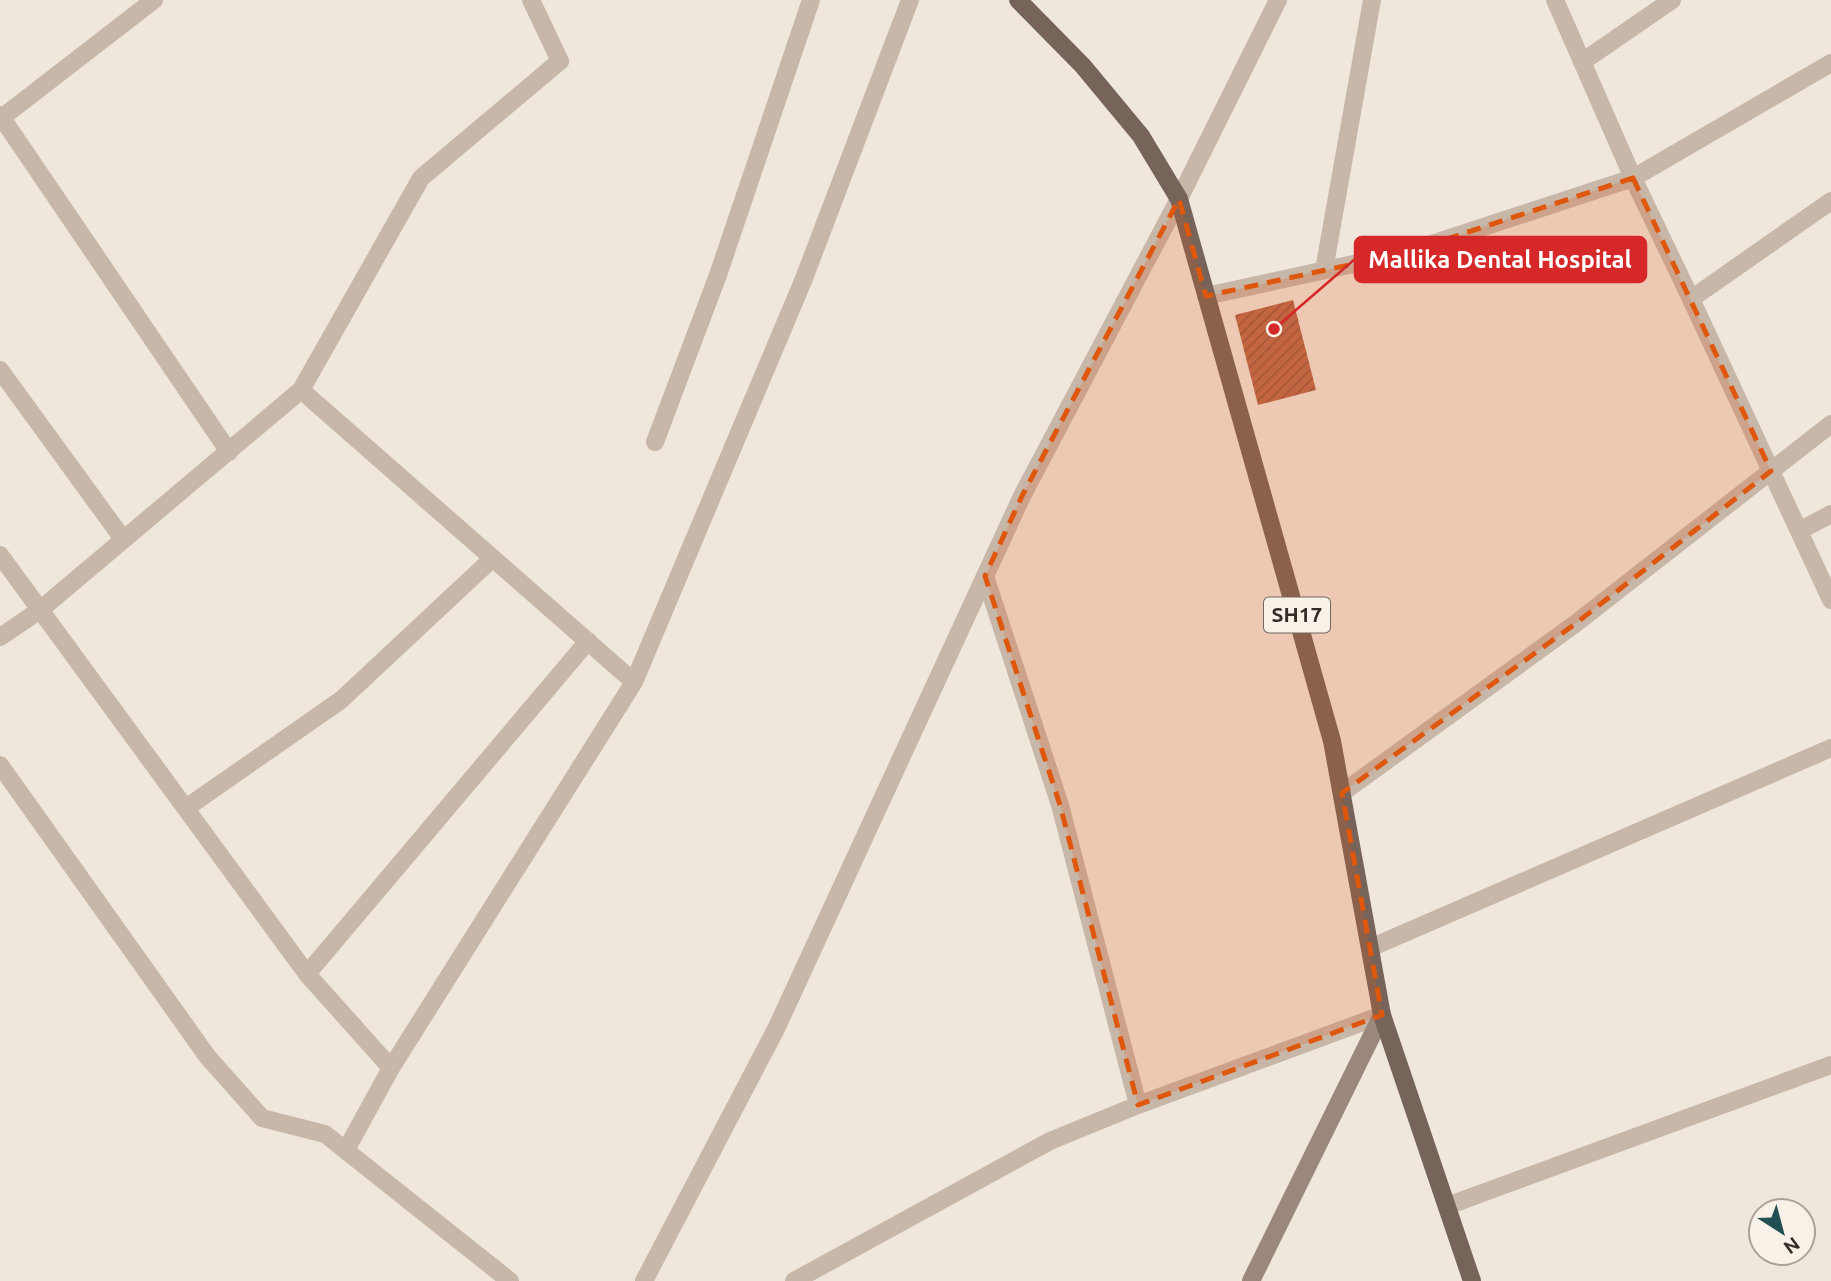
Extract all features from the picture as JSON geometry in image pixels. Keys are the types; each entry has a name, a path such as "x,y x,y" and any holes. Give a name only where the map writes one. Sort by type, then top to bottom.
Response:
{"main road":[{"name":"SH17","path":"1018,0 1083,66 1141,136 1179,199 1332,741 1382,1015 1472,1281"},
{"path":"1251,1281 1382,1015"}],"street":[{"path":"155,0 1,117 229,452"},
{"path":"0,637 40,610 301,390 421,178 560,61 531,0"},
{"path":"655,442 718,275 811,0"},
{"path":"346,1150 391,1068 634,682 803,281 910,0"},
{"path":"644,1281 776,1029 1022,496 1179,199 1278,0"},
{"path":"1324,270 1373,0"},
{"path":"1555,0 1633,178 1831,600"},
{"path":"1582,62 1672,0"},
{"path":"1206,296 1404,253 1633,178 1831,63"},
{"path":"1691,299 1831,201"},
{"path":"0,370 122,539"},
{"path":"301,390 634,682"},
{"path":"1342,793 1575,624 1831,424"},
{"path":"1799,531 1831,514"},
{"path":"0,555 307,974 391,1068"},
{"path":"186,808 341,700 493,558"},
{"path":"985,576 1060,805 1138,1105"},
{"path":"307,974 587,641"},
{"path":"1370,948 1831,748"},
{"path":"0,765 207,1056 262,1118 325,1134 510,1281"},
{"path":"794,1281 1050,1141 1138,1105 1382,1015"},
{"path":"1447,1206 1831,1065"}],"highlighted area":[{"path":"1633,178 1771,471 1575,624 1342,793 1382,1015 1138,1105 1060,805 985,576 1022,496 1179,199 1206,296 1404,253"}],"building":[{"path":"1293,300 1316,390 1258,405 1235,315"}],"place":[{"name":"Mallika Dental Hospital","path":"1274,329"}]}
